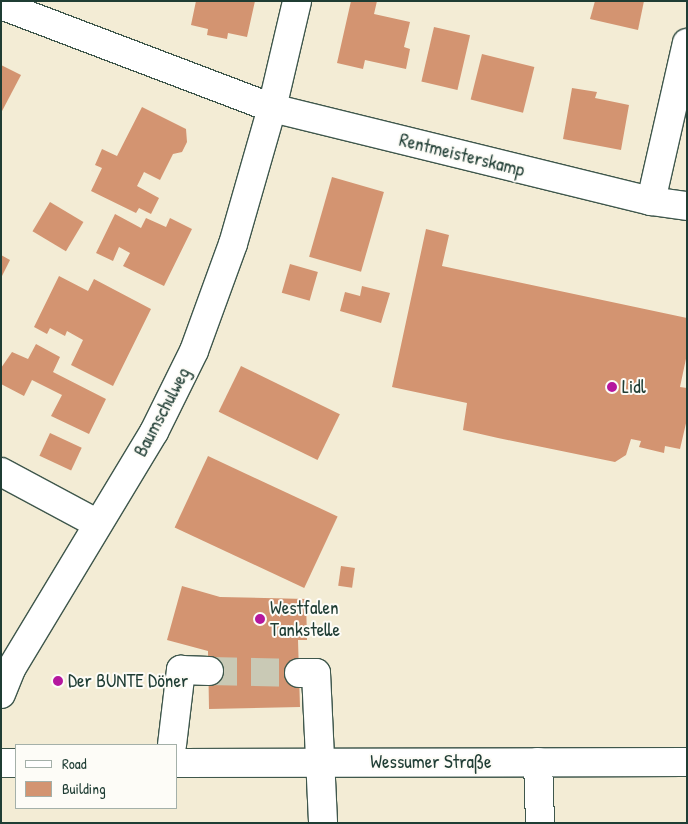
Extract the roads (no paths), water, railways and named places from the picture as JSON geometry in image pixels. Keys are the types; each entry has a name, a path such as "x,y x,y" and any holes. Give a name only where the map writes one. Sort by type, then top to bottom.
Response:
{"street":[{"path":"272,108 297,1"},
{"name":"Rentmeisterskamp","path":"1,5 272,108 651,201 687,206"},
{"path":"651,201 687,43"},
{"name":"Baumschulweg","path":"1,694 11,669 96,523 154,432 194,351 234,244 272,108"},
{"path":"1,472 96,523"},
{"path":"172,744 181,670 208,671"},
{"path":"299,673 316,673 323,823"},
{"path":"538,762 540,823"},
{"name":"Wessumer Straße","path":"178,763 687,762"},
{"path":"1,763 15,763"}],"tunnel":[{"path":"209,671 299,673"}],"place":[{"name":"Lidl","path":"612,387"},
{"name":"Westfalen Tankstelle","path":"260,619"},
{"name":"Der BUNTE Döner","path":"58,681"}]}
